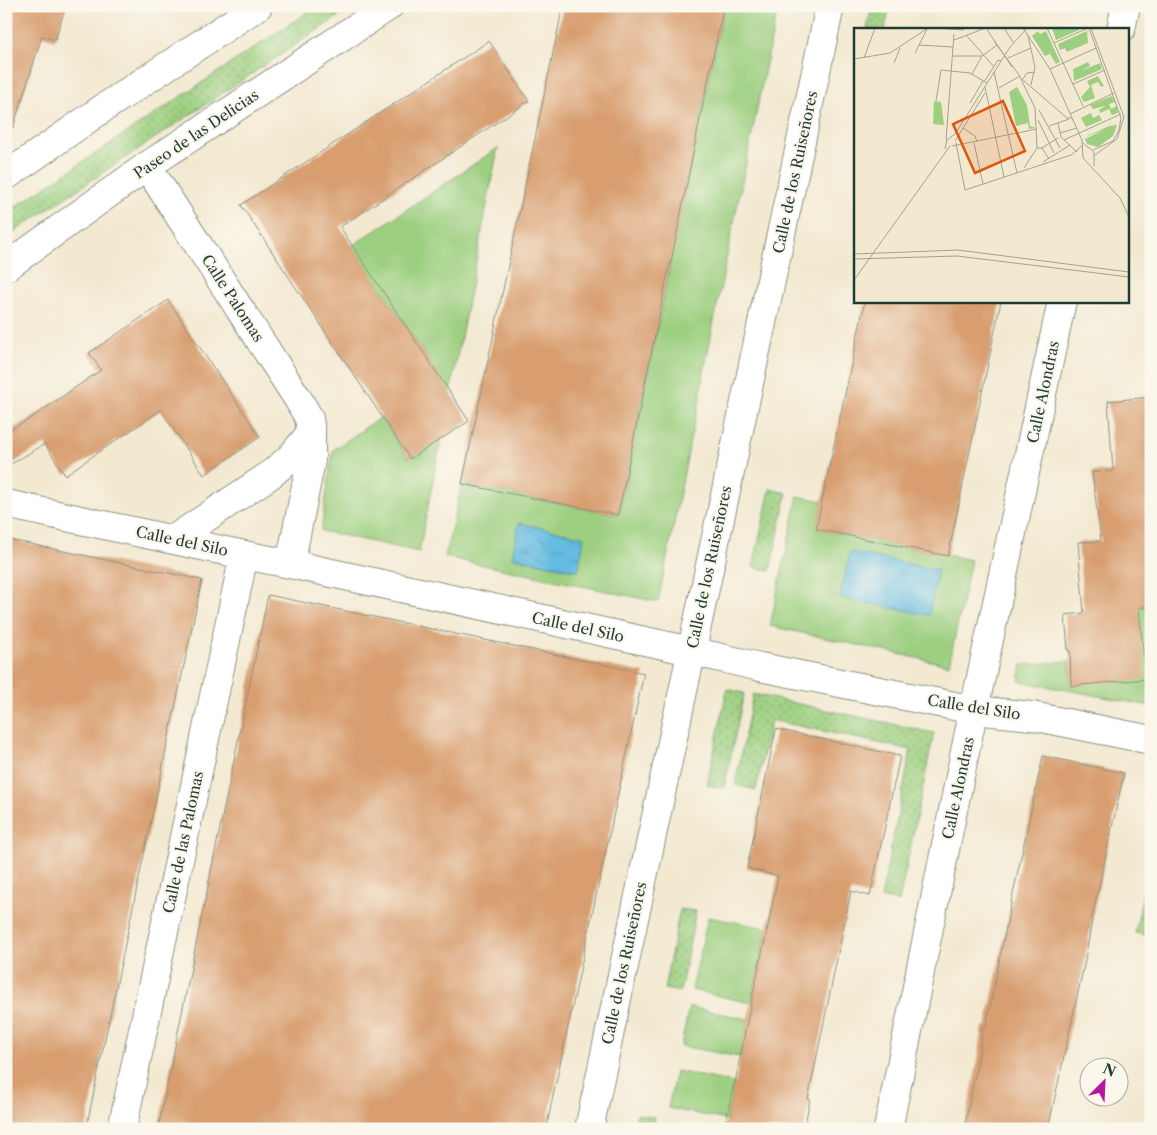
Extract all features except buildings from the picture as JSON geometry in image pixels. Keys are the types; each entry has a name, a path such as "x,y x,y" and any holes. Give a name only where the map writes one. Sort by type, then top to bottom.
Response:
{"street":[{"path":"6,176 110,104 258,6"},
{"name":"Paseo de las Delicias","path":"6,267 147,166 389,6"},
{"name":"Calle de los Ruiseñores","path":"589,1129 830,6"},
{"path":"1121,28 1126,6"},
{"name":"Calle Palomas","path":"147,166 298,399 308,418 311,433 311,461 290,564"},
{"name":"Calle Alondras","path":"888,1129 974,710 1062,302"},
{"path":"174,539 270,475 290,458 311,433"},
{"name":"Calle del Silo","path":"6,504 760,667 974,710 1032,716 1151,740"},
{"name":"Calle de las Palomas","path":"122,1129 244,555"}],"green space":[{"path":"317,6 354,6 6,237 6,213"},
{"path":"724,6 778,6 658,602 445,557 462,484 618,515"},
{"path":"872,6 890,6 885,28 867,28"},
{"path":"498,148 419,552 321,531 333,450 381,417 409,459 422,451 431,363 352,246"},
{"path":"770,489 787,493 770,571 753,567"},
{"path":"798,496 822,501 817,529 971,560 949,665 770,626"},
{"path":"1151,606 1151,706 1019,681 1022,665 1069,661 1071,678 1137,608"},
{"path":"727,689 744,693 724,788 707,785"},
{"path":"753,694 934,733 899,902 881,898 911,750 771,720 756,790 735,785"},
{"path":"1151,855 1151,936 1135,933"},
{"path":"680,909 696,911 680,992 664,989"},
{"path":"708,917 767,928 751,1003 692,990"},
{"path":"689,1007 748,1019 740,1057 681,1046"},
{"path":"676,1071 734,1083 726,1120 668,1108"},
{"path":"637,1114 654,1117 652,1129 634,1129"}],"water":[{"path":"519,523 584,537 578,571 512,557"},
{"path":"850,552 938,570 929,615 840,598"}]}
